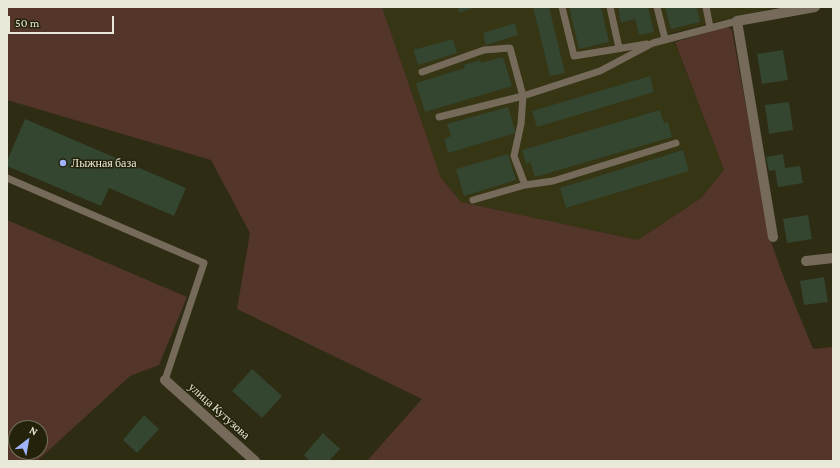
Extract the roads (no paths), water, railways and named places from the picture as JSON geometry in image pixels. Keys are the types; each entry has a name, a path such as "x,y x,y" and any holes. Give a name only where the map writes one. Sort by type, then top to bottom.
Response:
{"street":[{"path":"774,237 737,21 798,8 815,7"},
{"path":"806,261 833,258"},
{"name":"улица Кутузова","path":"165,380 255,461"}],"lane":[{"path":"562,7 574,56 653,43 737,21"},
{"path":"610,7 619,48"},
{"path":"657,7 665,40"},
{"path":"706,7 710,27"},
{"path":"439,117 523,96 600,71 653,43"},
{"path":"422,72 484,50 510,48 523,96 521,124 514,156 525,185"},
{"path":"473,200 525,185 553,181 676,143"},
{"path":"7,178 204,264 165,380"}],"place":[{"name":"Лыжная база","path":"63,163"}]}
